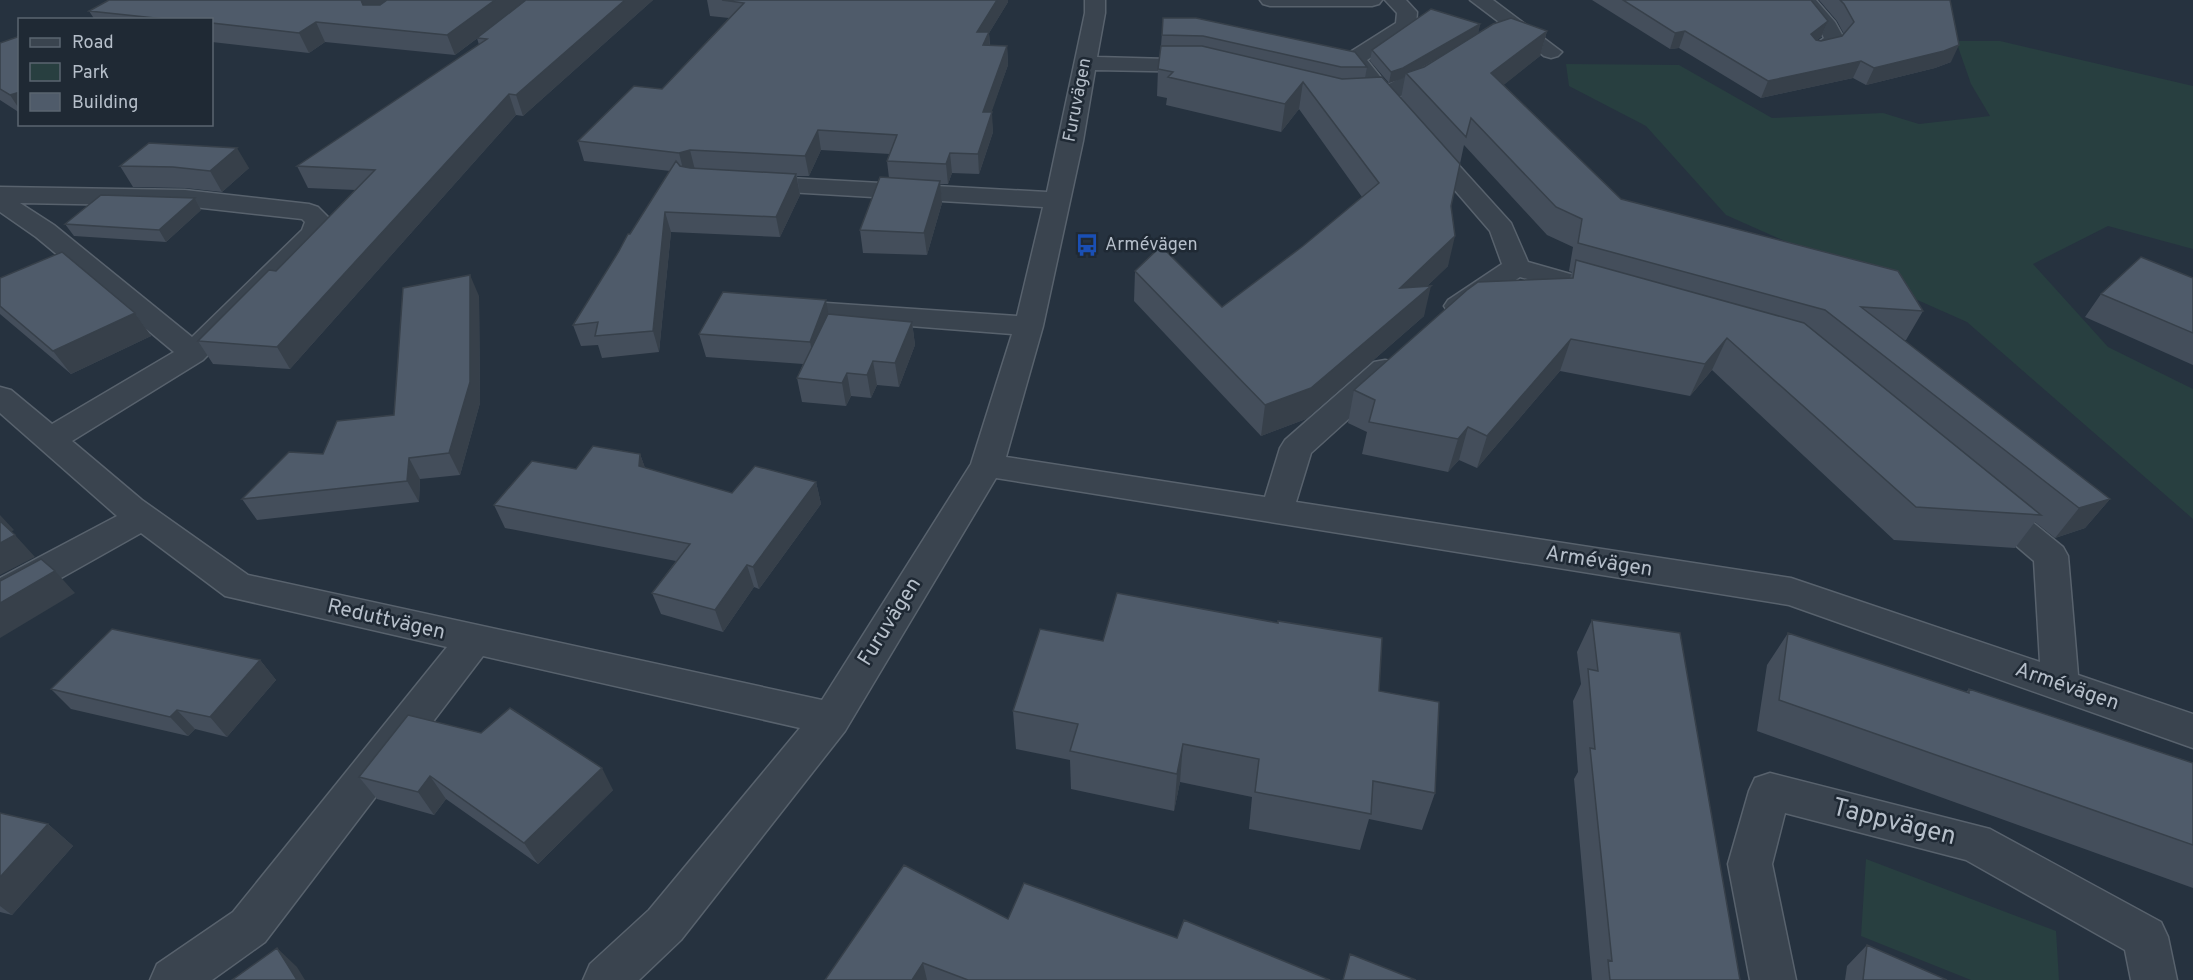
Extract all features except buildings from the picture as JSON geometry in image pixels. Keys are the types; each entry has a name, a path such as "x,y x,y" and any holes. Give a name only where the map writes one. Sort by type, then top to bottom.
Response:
{"street":[{"name":"Furuvägen","path":"606,980 665,925 831,719 987,465 1029,326 1055,200 1071,141 1095,0"},
{"path":"1270,0 1372,0"},
{"path":"1395,0 1407,12 1406,26 1355,59 1502,229 1516,267"},
{"path":"1480,0 1502,29 1551,52"},
{"path":"1805,0 1828,26 1835,40 1817,51"},
{"path":"1398,111 1410,86 1459,56"},
{"path":"1086,63 1201,65 1224,70"},
{"path":"1326,94 1360,98 1398,111"},
{"path":"730,181 1055,200"},
{"path":"0,195 185,198 309,212 318,220 314,232 193,353 50,440"},
{"path":"0,201 45,231 193,353"},
{"path":"1516,267 1629,299"},
{"path":"1438,321 1516,267"},
{"path":"760,306 1029,326"},
{"path":"1277,511 1296,448 1402,353"},
{"name":"Reduttvägen","path":"0,398 143,517 238,586 831,719"},
{"name":"Armévägen","path":"987,465 1791,592 2193,731"},
{"path":"1970,488 2051,555 2060,685"},
{"path":"0,595 143,517"},
{"path":"173,980 249,927 474,640"},
{"name":"Tappvägen","path":"1773,980 1750,864 1770,791 1974,843 2145,937 2154,980"}],"green space":[{"path":"1956,41 2000,41 2193,86 2193,249 2108,226 2033,264 2108,347 2193,389 2193,519 1967,322 1726,215 1646,126 1569,86 1566,64 1679,65 1772,118 1883,113 1919,124 1990,116 1971,84"},
{"path":"1866,859 2056,931 2059,980 1971,980 1861,936"}],"place":[{"name":"Armévägen","path":"1087,245"}]}
